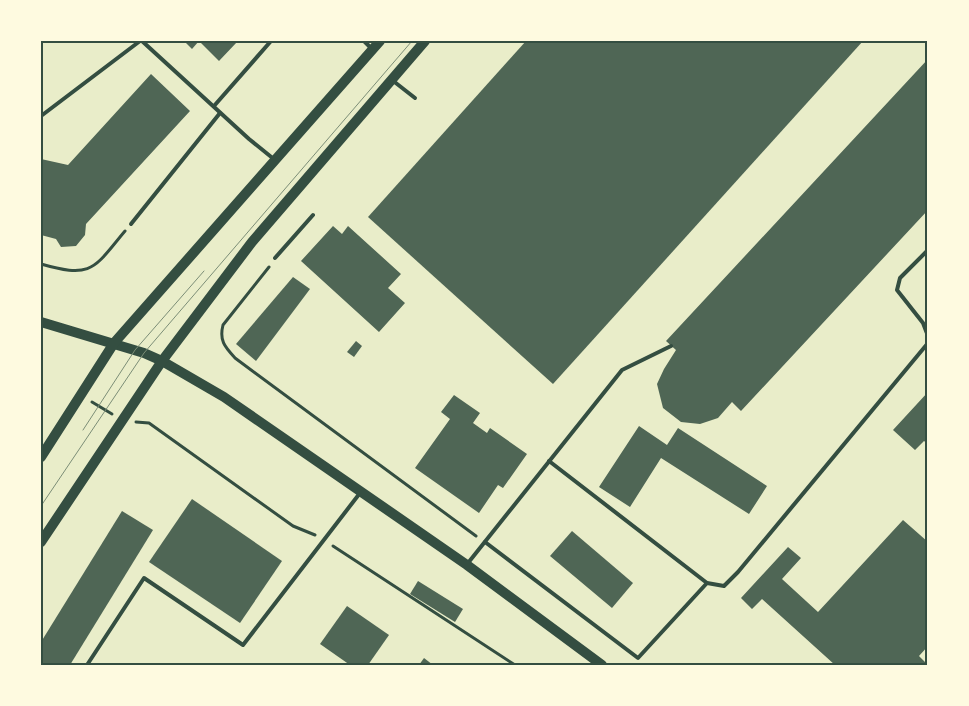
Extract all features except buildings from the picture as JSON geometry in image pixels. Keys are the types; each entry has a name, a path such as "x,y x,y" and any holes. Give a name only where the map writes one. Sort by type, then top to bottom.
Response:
{"main road":[{"path":"41,542 162,361 252,242 425,41"},
{"path":"41,457 114,343 376,45"},
{"path":"41,322 114,343 162,361 224,397 467,565 590,661 602,665"}],"lane":[{"path":"41,116 141,41 275,160"},
{"path":"214,106 271,41"},
{"path":"364,41 376,45"},
{"path":"392,80 415,98"},
{"path":"131,224 220,113"},
{"path":"275,258 313,215"},
{"path":"928,250 900,278 897,290 923,323 928,336"},
{"path":"549,461 707,583 724,586 738,572 928,343"},
{"path":"467,565 622,370 671,346"},
{"path":"87,665 144,578 243,645 361,492"},
{"path":"485,542 638,658 707,583"}],"path":[{"path":"41,264 58,269 81,272 96,264 131,224"},
{"path":"275,258 223,325 221,335 224,345 236,358 485,542"},
{"path":"81,395 123,421 149,423 293,526 324,540 515,665"}],"tram line":[{"path":"41,506 144,353 412,41"},
{"path":"83,430 135,350 204,271"}]}
